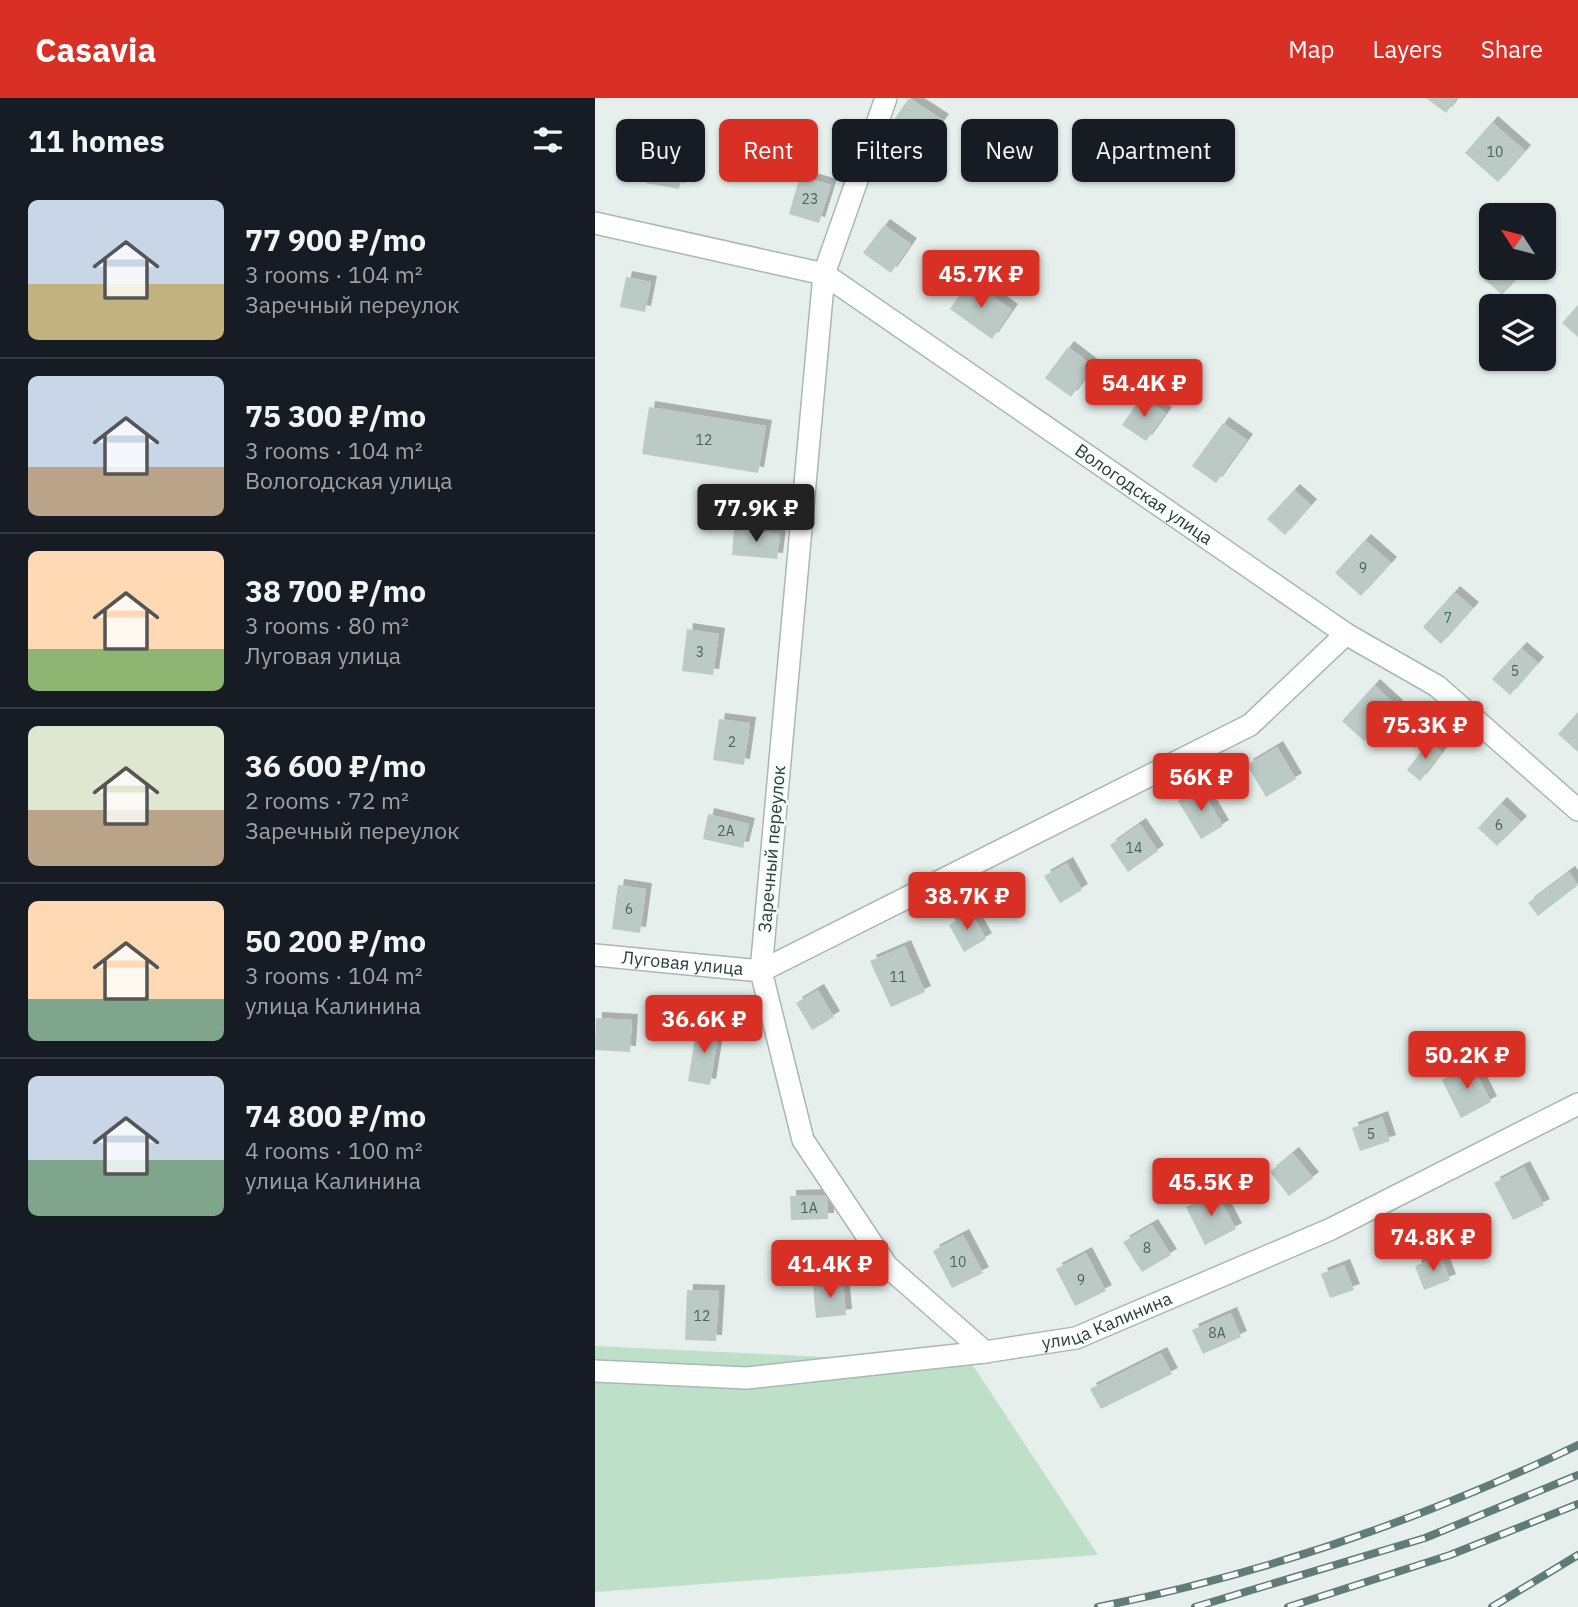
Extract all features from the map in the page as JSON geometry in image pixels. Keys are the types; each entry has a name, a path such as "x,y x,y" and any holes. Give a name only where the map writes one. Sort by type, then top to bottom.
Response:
{"street":[{"name":"Заречный переулок","path":"886,98 824,274 761,971 803,1140 887,1266 985,1352"},
{"name":"Вологодская улица","path":"595,223 824,274 1346,634 1437,686 1578,810"},
{"name":"Луговая улица","path":"595,955 761,971 1250,725 1346,634"},
{"name":"улица Калинина","path":"595,1371 747,1378 985,1352 1076,1338 1331,1229 1578,1104"}],"green space":[{"path":"595,1346 972,1364 1098,1555 595,1592"}],"building":[{"path":"909,98 941,119 894,119"},
{"path":"1426,98 1457,98 1446,113"},
{"path":"1492,122 1525,151 1498,182 1465,153"},
{"path":"818,181 831,185 819,223 789,214 798,182"},
{"path":"646,182 680,182 679,189"},
{"path":"884,225 911,244 891,273 863,253"},
{"path":"626,277 651,282 645,312 620,307"},
{"path":"970,280 1012,310 992,339 950,309"},
{"path":"1485,280 1515,280 1501,294"},
{"path":"1578,305 1578,337 1562,323"},
{"path":"1068,347 1093,366 1071,397 1045,378"},
{"path":"1142,396 1166,413 1146,441 1122,425"},
{"path":"649,407 766,426 758,473 642,454"},
{"path":"1223,423 1247,440 1216,483 1192,466"},
{"path":"1294,490 1311,505 1285,535 1267,519"},
{"path":"734,529 780,534 777,559 732,555"},
{"path":"1365,540 1391,563 1361,596 1335,573"},
{"path":"1454,592 1473,608 1441,644 1423,627"},
{"path":"687,629 719,634 713,675 682,671"},
{"path":"1521,648 1538,663 1510,695 1492,679"},
{"path":"1374,685 1397,706 1364,741 1342,721"},
{"path":"1578,712 1578,752 1558,734"},
{"path":"719,719 750,723 744,765 713,760"},
{"path":"1429,741 1442,752 1420,781 1407,770"},
{"path":"1277,747 1296,779 1266,797 1247,765"},
{"path":"1201,788 1223,826 1201,839 1178,801"},
{"path":"1501,803 1521,822 1497,846 1478,828"},
{"path":"708,814 749,824 743,848 703,839"},
{"path":"1140,824 1158,851 1128,872 1110,845"},
{"path":"1067,863 1082,890 1060,903 1044,876"},
{"path":"1569,872 1578,885 1538,916 1528,903"},
{"path":"618,885 646,889 640,933 612,929"},
{"path":"971,912 986,939 964,952 949,925"},
{"path":"905,946 925,992 891,1007 870,961"},
{"path":"818,990 834,1017 812,1030 796,1003"},
{"path":"596,1018 632,1020 630,1052 595,1050"},
{"path":"697,1026 719,1030 710,1085 688,1081"},
{"path":"1472,1064 1491,1102 1461,1118 1442,1080"},
{"path":"1382,1117 1390,1141 1360,1151 1352,1128"},
{"path":"1293,1153 1313,1178 1289,1196 1270,1172"},
{"path":"1524,1167 1544,1205 1513,1220 1494,1183"},
{"path":"1216,1191 1236,1229 1205,1245 1186,1207"},
{"path":"827,1195 828,1219 791,1220 790,1196"},
{"path":"1152,1225 1171,1255 1142,1272 1123,1242"},
{"path":"963,1235 983,1273 952,1288 933,1251"},
{"path":"1086,1253 1106,1291 1075,1306 1056,1269"},
{"path":"1441,1256 1450,1280 1424,1290 1415,1266"},
{"path":"1344,1265 1354,1290 1330,1298 1321,1274"},
{"path":"843,1281 846,1315 816,1318 813,1285"},
{"path":"687,1290 719,1291 716,1341 685,1340"},
{"path":"1231,1313 1241,1337 1203,1354 1192,1330"},
{"path":"1161,1353 1172,1374 1101,1409 1090,1389"}],"railway":[{"path":"1098,1607 1222,1578 1343,1541 1403,1520 1521,1472 1578,1445"},
{"path":"1195,1607 1425,1538 1578,1475"},
{"path":"1288,1607 1450,1555 1578,1504"},
{"path":"1492,1607 1578,1555"}]}
